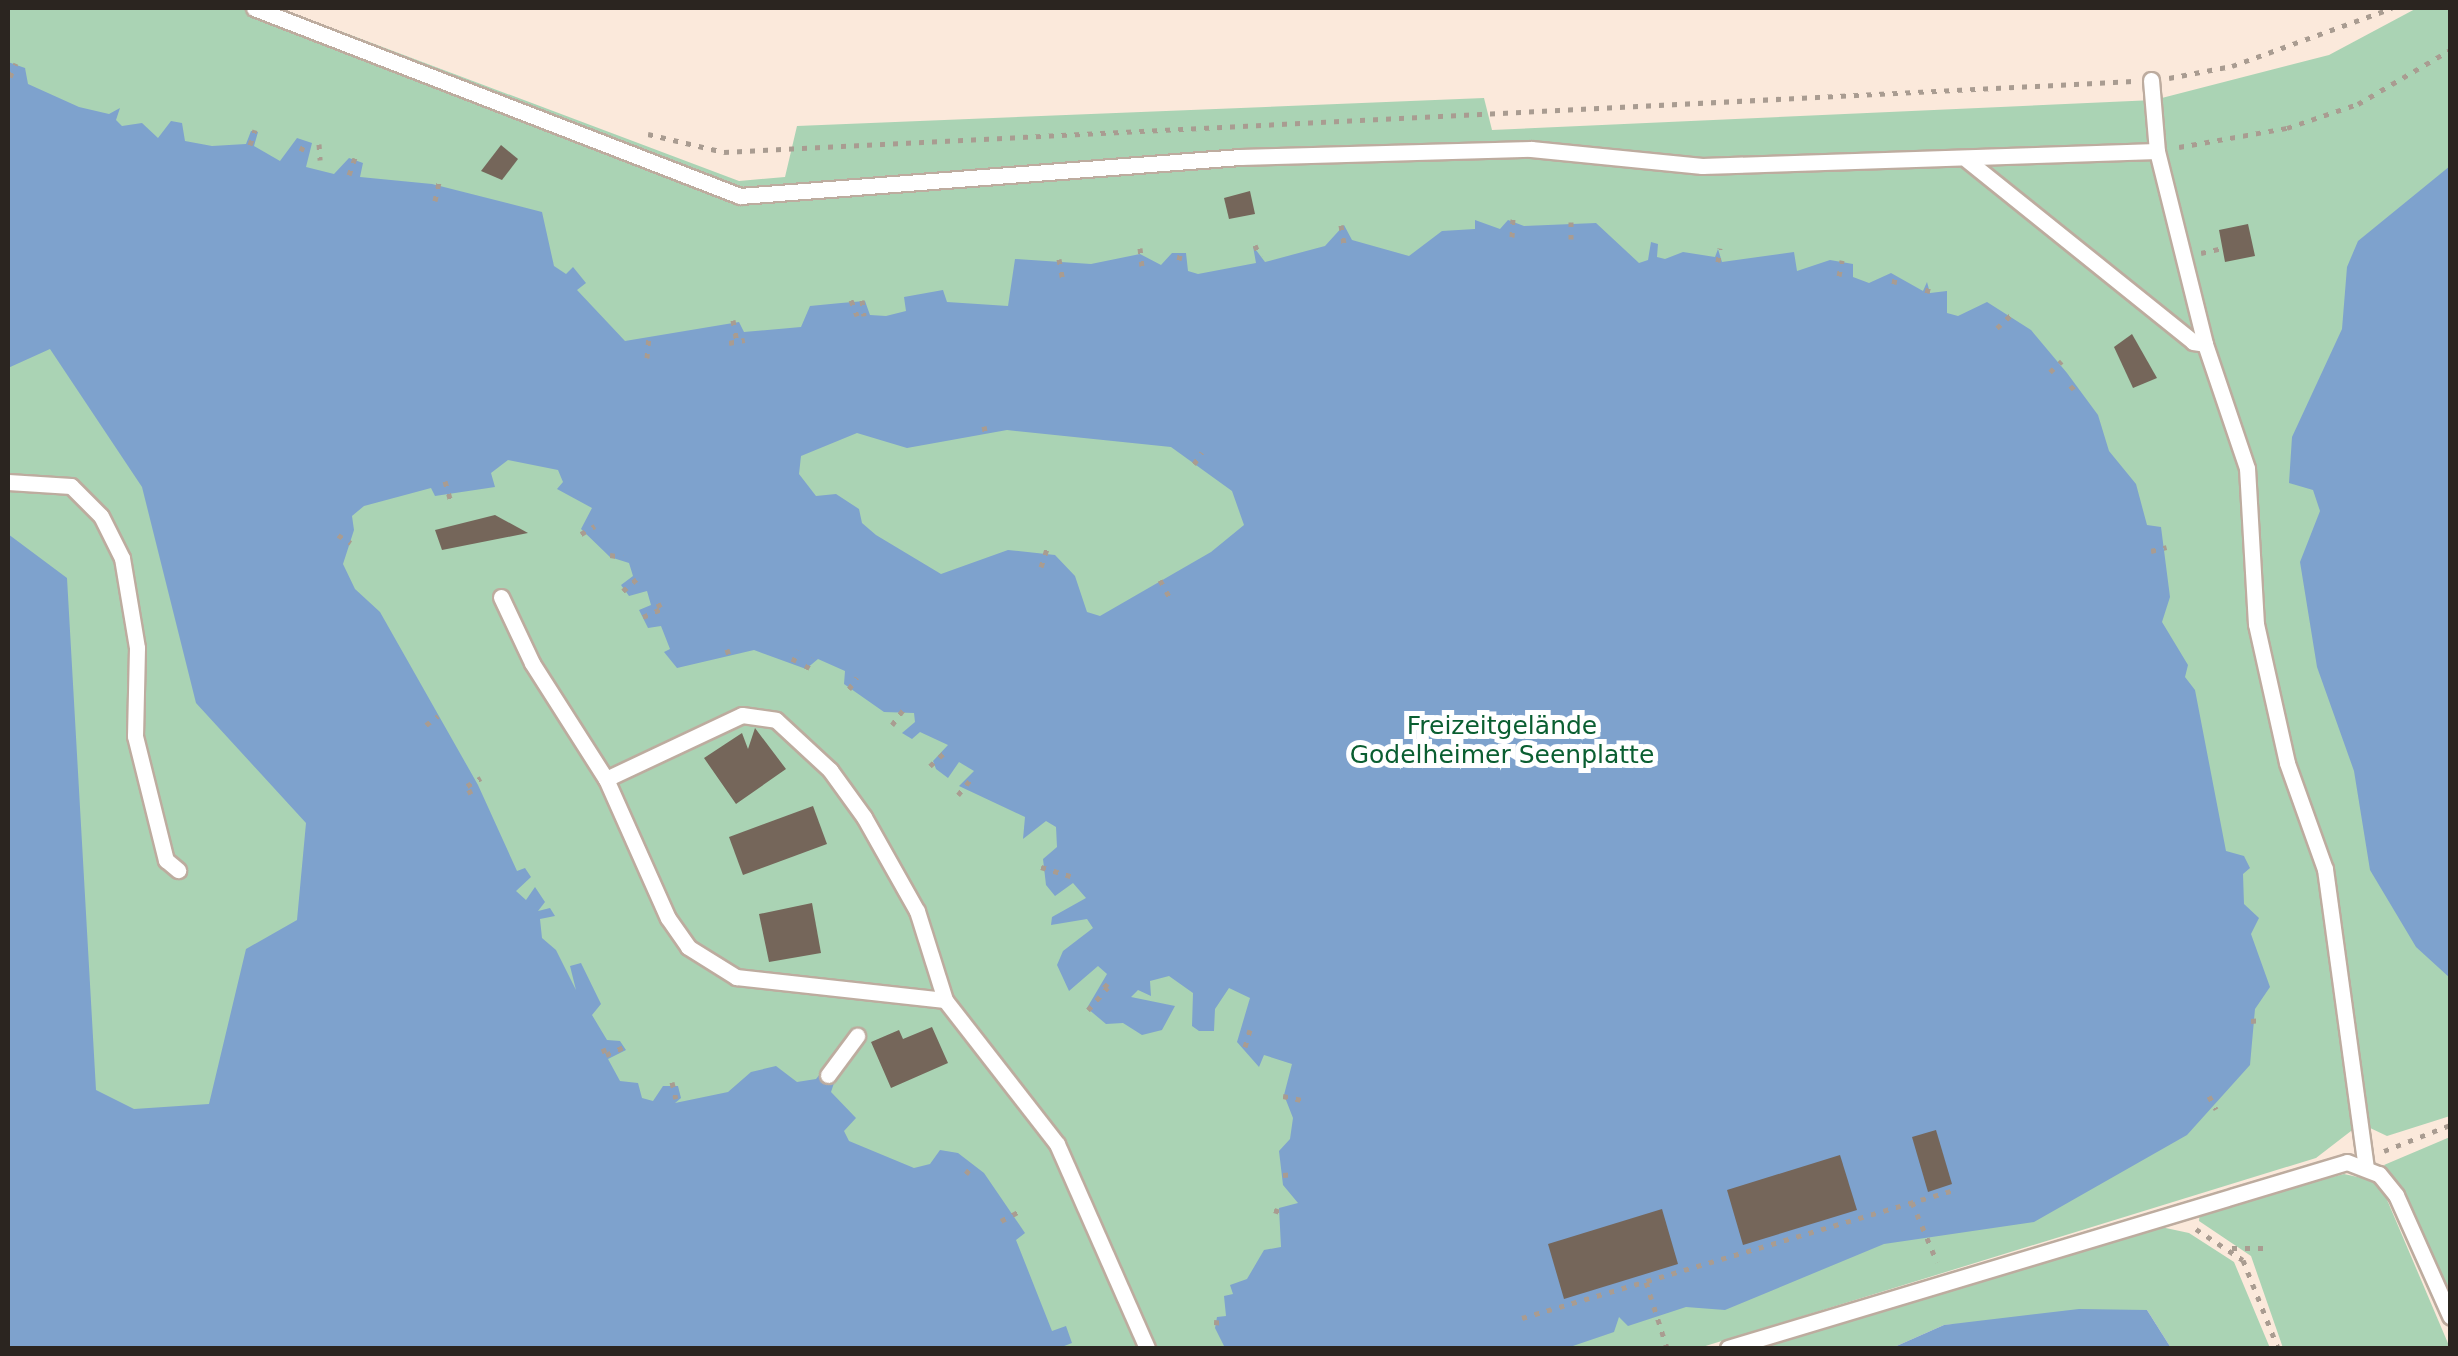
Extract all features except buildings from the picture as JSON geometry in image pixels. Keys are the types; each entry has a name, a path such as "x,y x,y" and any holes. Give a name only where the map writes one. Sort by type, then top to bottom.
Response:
{"lane":[{"path":"254,8 740,196 1240,157 1531,149 1702,166 2156,151"},
{"path":"2151,80 2156,151 2204,344 2248,468 2258,639 2287,763 2326,869 2366,1167"},
{"path":"1967,160 2193,342 2204,344"},
{"path":"8,482 71,486 100,516 122,558 137,648 135,736 166,860 178,870"},
{"path":"500,597 532,663 606,779 668,918 708,964 736,978 944,1000"},
{"path":"606,779 742,715 776,720 830,770 864,817 916,911 944,1000 1058,1144 1147,1348"},
{"path":"828,1075 857,1036"},
{"path":"1728,1348 2328,1164 2366,1167 2396,1195 2450,1316"}],"path":[{"path":"646,133 724,152 2151,80 2232,66 2392,8"},
{"path":"2156,151 2288,128 2358,104 2450,50"},
{"path":"10,77 16,63"},
{"path":"250,146 255,130"},
{"path":"302,151 306,140"},
{"path":"318,144 320,160"},
{"path":"348,175 355,158"},
{"path":"427,200 438,202 440,177"},
{"path":"1512,237 1513,218"},
{"path":"1570,222 1571,239"},
{"path":"1341,225 1344,245"},
{"path":"1256,245 1260,257"},
{"path":"1140,248 1142,266"},
{"path":"1718,262 1720,248"},
{"path":"2200,253 2223,248"},
{"path":"1180,260 1182,250"},
{"path":"1059,259 1063,282"},
{"path":"1839,276 1842,260"},
{"path":"1894,284 1896,272"},
{"path":"1927,293 1930,281"},
{"path":"851,300 860,316 862,300"},
{"path":"1997,328 2015,311"},
{"path":"728,343 741,341 733,320"},
{"path":"646,358 649,334"},
{"path":"2050,372 2062,361"},
{"path":"2070,389 2078,383"},
{"path":"984,426 986,436"},
{"path":"1194,464 1202,452"},
{"path":"445,481 450,499"},
{"path":"581,534 596,526"},
{"path":"338,535 351,543"},
{"path":"2151,550 2168,548"},
{"path":"1041,567 1047,549"},
{"path":"610,556 623,557"},
{"path":"623,591 637,579"},
{"path":"1160,580 1170,598"},
{"path":"643,617 661,608"},
{"path":"727,649 730,659"},
{"path":"793,662 798,650"},
{"path":"806,669 812,658"},
{"path":"849,689 857,677"},
{"path":"892,725 904,707"},
{"path":"426,725 438,716"},
{"path":"930,766 947,750"},
{"path":"471,794 467,786 481,778"},
{"path":"958,795 972,779"},
{"path":"1041,867 1072,876"},
{"path":"1088,1010 1108,987 1100,981"},
{"path":"2250,1022 2261,1020"},
{"path":"1244,1047 1250,1030"},
{"path":"603,1048 606,1055 624,1047"},
{"path":"672,1082 676,1099"},
{"path":"1283,1096 1302,1100"},
{"path":"2210,1096 2216,1109"},
{"path":"2366,1167 2405,1139 2450,1125"},
{"path":"966,1174 973,1164"},
{"path":"1284,1174 1295,1174"},
{"path":"1522,1318 1953,1190"},
{"path":"1912,1202 1934,1258"},
{"path":"2182,1208 2191,1226 2230,1248 2250,1270 2278,1348"},
{"path":"1001,1221 1020,1211"},
{"path":"2230,1248 2265,1248"},
{"path":"1646,1282 1667,1348"},
{"path":"1214,1322 1225,1322"}],"green space":[{"name":"Freizeitgelände Godelheimer Seenplatte","path":"8,8 279,8 739,181 785,177 797,126 1484,98 1492,130 2154,100 2329,55 2417,8 2450,8 2450,1116 2387,1136 2368,1127 2351,1131 2316,1158 1699,1348 8,1348"},
{"path":"2450,1137 2450,1297 2405,1192 2384,1165"},
{"path":"2344,1174 2371,1180 2385,1195 2450,1348 2283,1348 2251,1256 2199,1221 2200,1211"},
{"path":"2161,1227 2189,1233 2234,1262 2270,1348 2171,1348 2147,1310 1944,1325 1892,1348 1755,1348"}],"water":[{"name":"Freizeitgelände Godelheimer Seenplatte","path":"8,62 25,68 28,84 79,107 109,114 120,108 116,120 122,126 142,123 158,138 171,121 182,123 185,141 212,146 246,144 251,131 258,132 254,146 280,161 297,138 312,143 306,167 334,174 349,158 363,163 360,177 432,184 542,212 554,266 566,274 573,267 586,283 577,290 625,341 739,322 744,332 801,327 810,306 841,303 865,301 870,315 886,316 906,311 904,297 943,290 947,302 1008,306 1015,259 1091,264 1140,254 1161,265 1172,253 1186,253 1188,271 1198,274 1256,263 1253,246 1265,262 1325,246 1344,225 1352,240 1409,256 1442,231 1475,229 1475,220 1500,229 1508,220 1524,226 1596,223 1639,263 1648,260 1651,242 1658,244 1657,257 1665,259 1683,252 1715,257 1718,249 1722,262 1794,252 1797,271 1830,260 1853,264 1853,277 1869,283 1891,273 1923,291 1927,282 1930,293 1947,291 1947,313 1958,316 1987,302 2031,330 2098,415 2109,451 2136,484 2147,525 2161,527 2170,597 2162,622 2188,665 2185,677 2195,690 2226,851 2244,856 2250,868 2243,874 2244,904 2259,918 2251,934 2270,987 2255,1009 2250,1065 2187,1135 2034,1222 1884,1244 1725,1310 1686,1307 1628,1326 1619,1317 1614,1332 1567,1348 1225,1348 1215,1328 1217,1317 1226,1316 1224,1296 1233,1294 1230,1285 1247,1279 1264,1250 1281,1247 1279,1208 1298,1203 1283,1185 1279,1151 1290,1139 1293,1118 1284,1095 1292,1064 1264,1055 1259,1067 1237,1042 1250,998 1229,988 1215,1009 1214,1031 1199,1031 1192,1026 1193,993 1169,976 1150,981 1151,996 1138,990 1131,997 1175,1006 1162,1030 1142,1035 1123,1023 1106,1024 1087,1008 1107,974 1098,966 1069,991 1057,965 1063,951 1093,928 1087,919 1051,925 1052,917 1086,898 1073,883 1055,896 1046,885 1043,859 1057,847 1056,827 1046,821 1023,839 1025,817 959,786 974,771 959,762 948,778 936,769 933,761 948,745 920,732 912,739 902,733 915,722 914,713 884,712 844,684 845,671 818,659 806,669 754,650 677,668 664,652 670,649 661,626 648,628 639,610 651,605 647,591 629,596 621,585 633,576 629,563 610,557 581,529 592,508 557,489 563,482 558,470 508,460 491,473 495,487 435,496 431,488 364,506 352,516 354,530 343,564 355,589 380,612 478,785 517,871 525,868 531,877 516,891 526,900 535,887 545,902 538,911 550,908 555,916 540,919 542,938 556,950 576,990 570,966 581,963 601,1004 592,1015 607,1040 620,1041 626,1050 608,1059 620,1081 638,1083 642,1098 653,1101 663,1086 678,1086 681,1098 675,1103 728,1092 751,1072 776,1066 797,1082 816,1079 827,1066 837,1074 831,1092 856,1118 844,1131 849,1141 914,1168 930,1164 940,1150 958,1153 984,1173 1025,1233 1016,1240 1052,1331 1066,1326 1072,1343 1059,1348 8,1348 8,534 67,578 96,1090 134,1109 209,1104 246,949 297,920 306,823 196,703 142,487 50,349 8,368","holes":["1007,430 1171,447 1232,491 1244,525 1211,552 1100,616 1087,612 1075,576 1055,555 1008,550 941,574 876,535 862,523 859,509 836,494 816,496 799,474 801,456 857,433 907,448"]},
{"path":"2450,166 2450,978 2416,947 2370,870 2354,771 2317,667 2300,562 2320,511 2313,490 2289,483 2292,437 2342,329 2347,267 2358,241"},
{"path":"2079,1309 2147,1310 2171,1348 1892,1348 1944,1325"}]}
